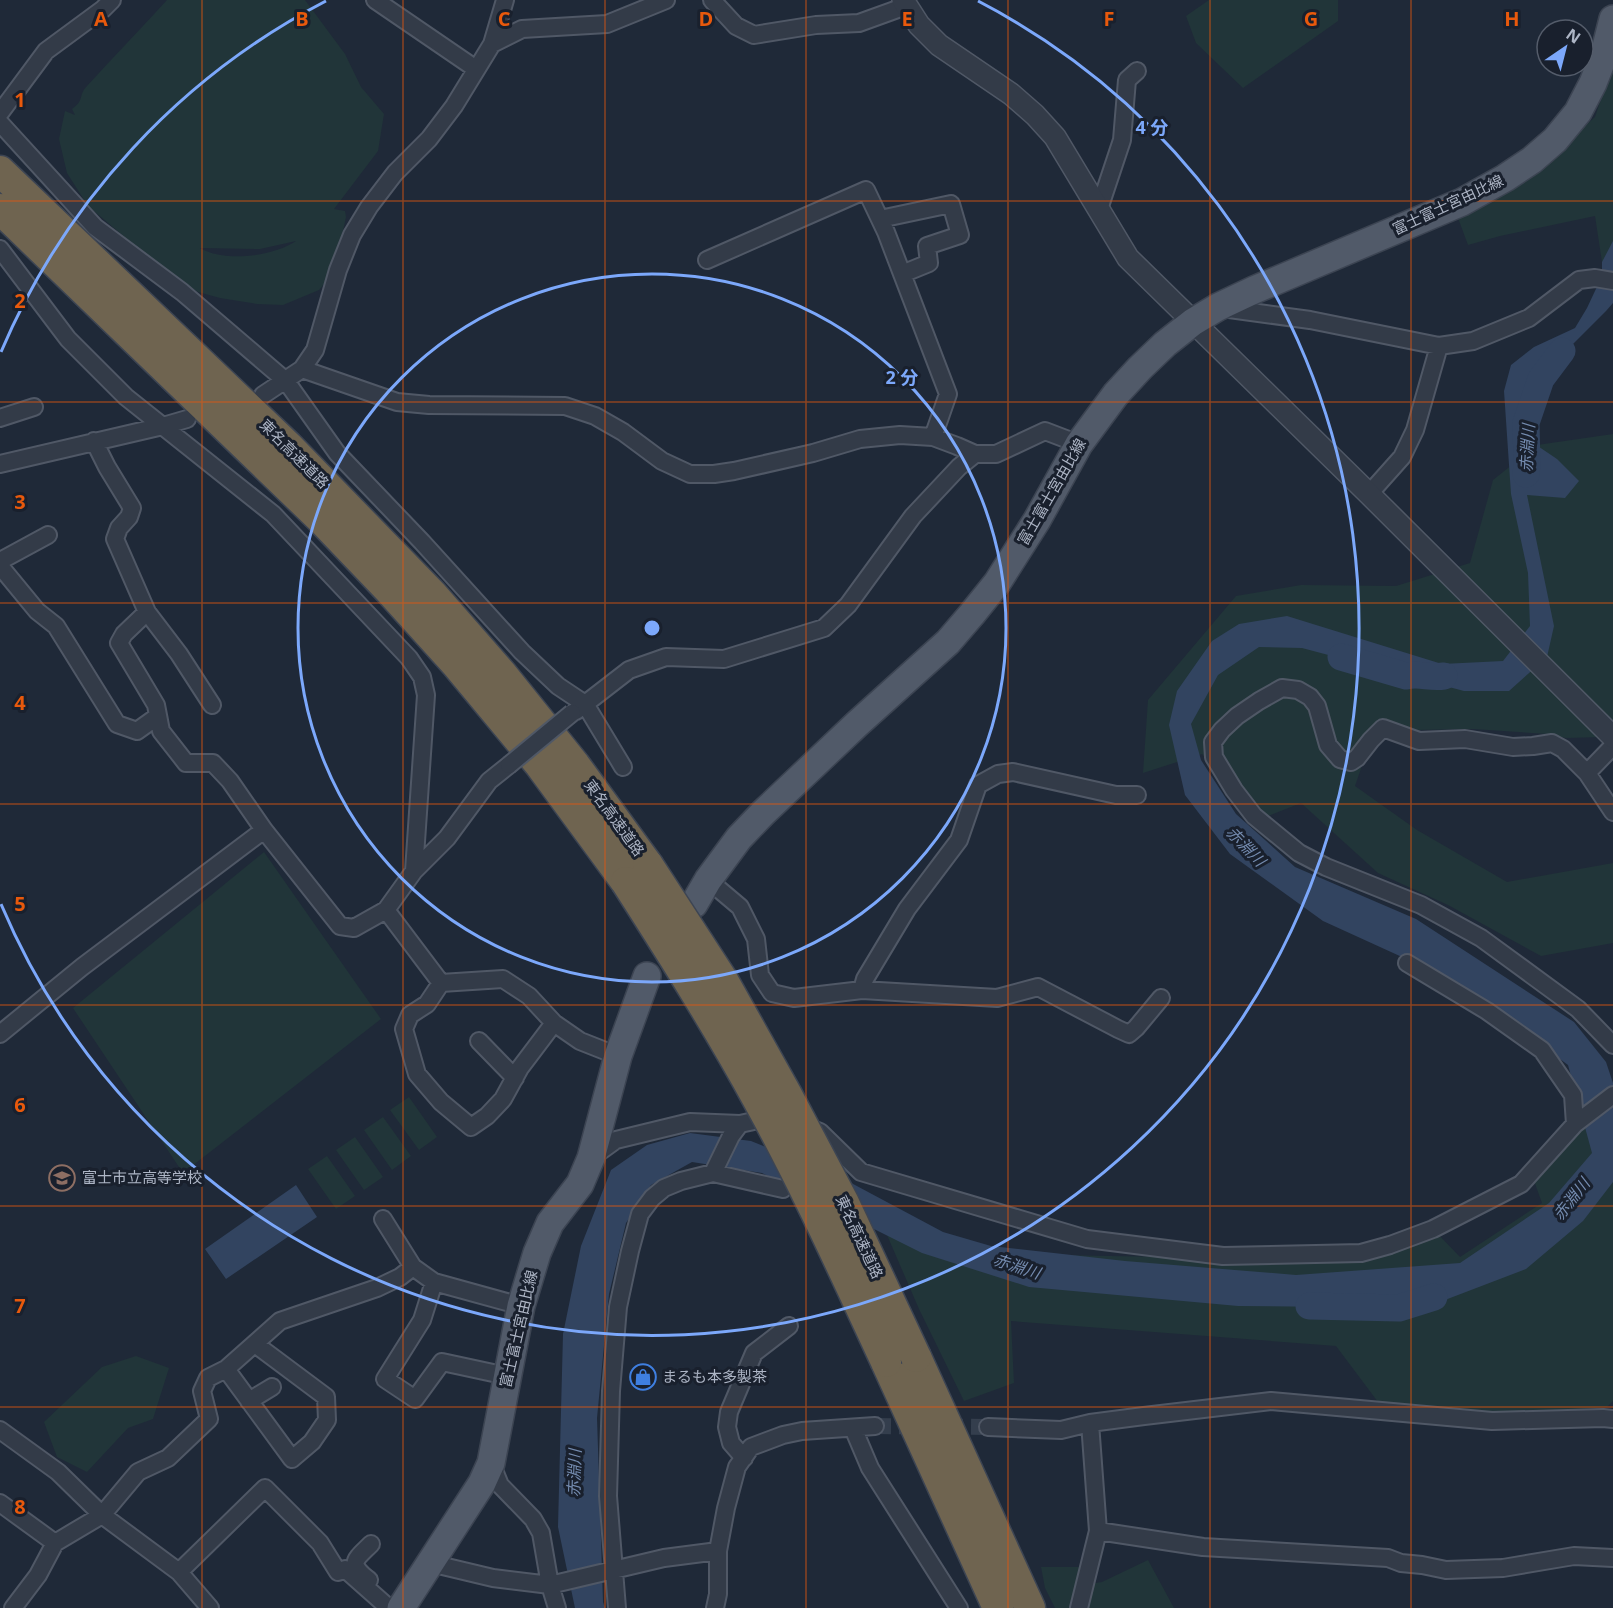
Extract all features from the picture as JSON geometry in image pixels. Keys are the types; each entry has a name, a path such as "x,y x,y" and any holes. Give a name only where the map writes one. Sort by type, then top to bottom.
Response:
{"highway":[{"name":"東名高速道路","path":"0,171 288,447 432,594 502,674 575,765 637,874 701,999 759,1101 817,1214 998,1608"},
{"name":"東名高速道路","path":"0,209 322,520 389,590 637,874 724,982 844,1203 1030,1608"}],"main road":[{"name":"富士富士宮由比線","path":"694,904 708,880 739,838 857,724 948,642 972,614 997,583 1037,520 1078,444 1116,394 1140,368 1193,322 1218,307 1462,201 1505,178 1532,160 1555,140 1578,112 1593,83 1604,54 1613,19"},
{"name":"富士富士宮由比線","path":"398,1607 482,1484 490,1463 521,1306 537,1253 550,1223 580,1184 591,1158 618,1056 647,976"}],"street":[{"path":"0,113 46,51 112,0"},
{"path":"375,0 476,69"},
{"path":"263,395 302,369 315,350 338,270 352,235 369,207 395,173 429,139 453,106 492,44 505,0"},
{"path":"492,44 522,29 607,24 666,0"},
{"path":"712,0 736,26 754,35 816,26 859,23 904,3 919,25 939,45 1011,94 1035,115 1055,137 1128,258 1613,737"},
{"path":"1099,209 1122,140 1127,80 1137,71"},
{"path":"0,123 95,227 182,292 286,381 337,453 522,652 579,709 623,767"},
{"path":"707,260 866,190 880,219 948,394 933,437"},
{"path":"880,219 951,204 960,235 927,246 929,263 902,274"},
{"path":"0,249 68,339 126,397 273,514 409,658 422,677 426,695 414,871"},
{"path":"1218,307 1310,320 1439,346 1473,341 1529,318 1579,280 1594,278 1613,281"},
{"path":"1369,494 1402,457 1415,430 1439,346"},
{"path":"302,369 397,402 429,405 565,406 595,416 624,432 662,462 690,474 734,471 813,453 860,439 900,435 933,437 975,454 996,454 1045,431 1078,444"},
{"path":"0,418 34,407"},
{"path":"0,464 187,419"},
{"path":"94,441 132,508 129,518 119,528 115,539 147,612 179,654 212,705"},
{"path":"147,612 124,634 119,643 156,705 161,731 186,763 213,763 230,781 264,830 340,926 354,928 386,910 414,871 447,838 489,781 629,670 666,657 724,659 824,628 848,605 913,516 959,467 975,454"},
{"path":"0,561 48,536"},
{"path":"0,566 6,585 56,626 117,724 137,731 158,716"},
{"path":"1613,812 1587,773 1563,749 1552,743 1513,747 1465,739 1419,741 1383,728 1358,758 1351,762 1340,759 1328,745 1317,706 1310,697 1298,690 1282,688 1259,701 1237,716 1222,730 1214,742 1214,757 1234,790 1254,816 1299,853 1326,867 1421,905 1481,938 1578,1010 1613,1046"},
{"path":"1587,773 1608,752"},
{"path":"862,990 865,979 907,909 959,840 978,785 998,774 1013,772 1116,795 1137,795"},
{"path":"0,1034 82,967 264,830"},
{"path":"708,880 740,907 756,939 760,975 772,993 794,998 862,990 997,998 1038,987 1130,1034 1161,998"},
{"path":"386,910 441,983"},
{"path":"1407,963 1487,1011 1542,1050 1573,1095 1575,1124"},
{"path":"441,983 503,979 529,996 554,1023 580,1041 618,1056"},
{"path":"441,983 428,1004 410,1015 404,1029 417,1074 441,1102 471,1127 487,1116 503,1099 520,1068 554,1023"},
{"path":"479,1041 515,1078"},
{"path":"591,1158 616,1140 690,1122 735,1130 782,1115 820,1132 861,1172 1087,1239 1223,1256 1361,1253 1433,1229 1521,1184 1575,1124 1613,1095"},
{"path":"713,1173 735,1130"},
{"path":"617,1608 608,1496 611,1391 618,1306 640,1214 652,1198 664,1188 713,1173 783,1189"},
{"path":"383,1219 413,1267 434,1282 521,1306"},
{"path":"13,1608 38,1575 55,1543 102,1515 138,1472 168,1458 208,1419 201,1390 208,1378 226,1369 280,1321 377,1287 400,1277 413,1267"},
{"path":"434,1282 422,1320 385,1379 415,1399 442,1362 507,1376"},
{"path":"744,1458 730,1443 729,1412 754,1353 789,1326"},
{"path":"226,1369 292,1459 312,1442 327,1420 326,1397 255,1344"},
{"path":"249,1401 272,1387"},
{"path":"988,1427 1061,1430 1090,1423 1271,1401 1492,1421 1613,1419"},
{"path":"1079,1608 1098,1531 1090,1423"},
{"path":"715,1608 718,1594 718,1551 726,1508 737,1467 751,1447 783,1435 802,1431 876,1426"},
{"path":"853,1428 870,1468 959,1608"},
{"path":"0,1430 58,1472 102,1515 179,1572 210,1608"},
{"path":"490,1463 500,1485 533,1519 541,1533 550,1585 557,1608"},
{"path":"179,1572 265,1488 320,1543 338,1572 345,1569 398,1607"},
{"path":"0,1503 55,1543"},
{"path":"1098,1531 1203,1547 1388,1558 1401,1563 1446,1570 1503,1568 1574,1556 1613,1558"},
{"path":"371,1544 355,1560 357,1571 398,1607"},
{"path":"430,1563 493,1578 550,1585 664,1558 718,1551"}],"green space":[{"path":"167,0 305,0 345,54 361,87 384,114 378,151 334,209 345,211 346,217 336,264 329,278 319,290 283,305 257,304 198,292 159,266 88,206 67,173 59,139 65,111 75,115 72,109 79,103 84,89","holes":["296,241 287,246 249,256 222,255 200,248 260,249"]},
{"path":"1209,0 1338,0 1338,21 1243,88 1196,43 1186,16"},
{"path":"1613,64 1613,265 1602,262 1595,216 1468,245 1458,218 1526,179 1595,117"},
{"path":"1613,434 1613,719 1610,730 1602,737 1566,738 1548,734 1473,729 1414,730 1378,719 1355,786 1417,830 1507,882 1613,863 1613,943 1541,956 1448,905 1378,873 1301,803 1263,818 1202,754 1143,773 1148,700 1236,596 1301,585 1396,586 1470,563 1493,480 1537,445"},
{"path":"264,852 381,1019 183,1173 73,1008"},
{"path":"409,1097 437,1137 419,1150 390,1110"},
{"path":"1613,1100 1613,1401 1607,1407 1467,1416 1378,1402 1336,1346 1011,1321 1014,1383 964,1401 919,1309 887,1235 952,1253 1164,1257 1361,1253 1433,1229 1460,1257 1542,1203 1533,1178"},
{"path":"383,1117 411,1156 392,1170 364,1130"},
{"path":"355,1137 383,1177 364,1190 336,1150"},
{"path":"327,1156 355,1196 336,1209 308,1169"},
{"path":"136,1356 169,1368 153,1419 128,1428 87,1472 57,1457 44,1422 102,1367"},
{"path":"1148,1560 1174,1608 1055,1608 1045,1588 1041,1567 1079,1567 1078,1586 1102,1582"}],"water":[{"path":"1613,241 1613,303 1529,393 1520,434 1557,459 1579,481 1565,498 1527,495 1554,626 1547,657 1509,691 1464,691 1302,648 1259,647 1218,675 1191,724 1201,760 1236,814 1295,867 1416,919 1574,1022 1606,1062 1613,1083 1613,1182 1583,1221 1526,1269 1424,1308 1238,1306 1029,1287 922,1253 762,1173 692,1162 651,1185 626,1223 609,1294 597,1418 605,1608 575,1608 558,1527 563,1334 581,1246 611,1170 647,1145 690,1133 751,1141 840,1177 943,1232 991,1246 1125,1261 1296,1275 1460,1263 1549,1203 1592,1153 1568,1065 1459,983 1323,921 1230,854 1185,795 1169,725 1177,691 1212,641 1239,624 1287,616 1442,664 1503,661 1530,626 1528,573 1511,494 1504,391 1511,365 1534,347 1575,328 1602,276 1602,262"},
{"path":"296,1185 317,1217 226,1279 205,1249"}],"waterway":[{"name":"赤淵川","path":"1526,474 1526,423 1541,379 1562,351"},
{"name":"赤淵川","path":"1341,657 1406,676 1444,676"},
{"name":"赤淵川","path":"1309,1306 1399,1308 1434,1297"}],"tunnel":[{"path":"875,1426 988,1427"}],"place":[{"name":"富士市立高等学校","path":"62,1178"},
{"name":"まるも本多製茶","path":"643,1377"}]}
